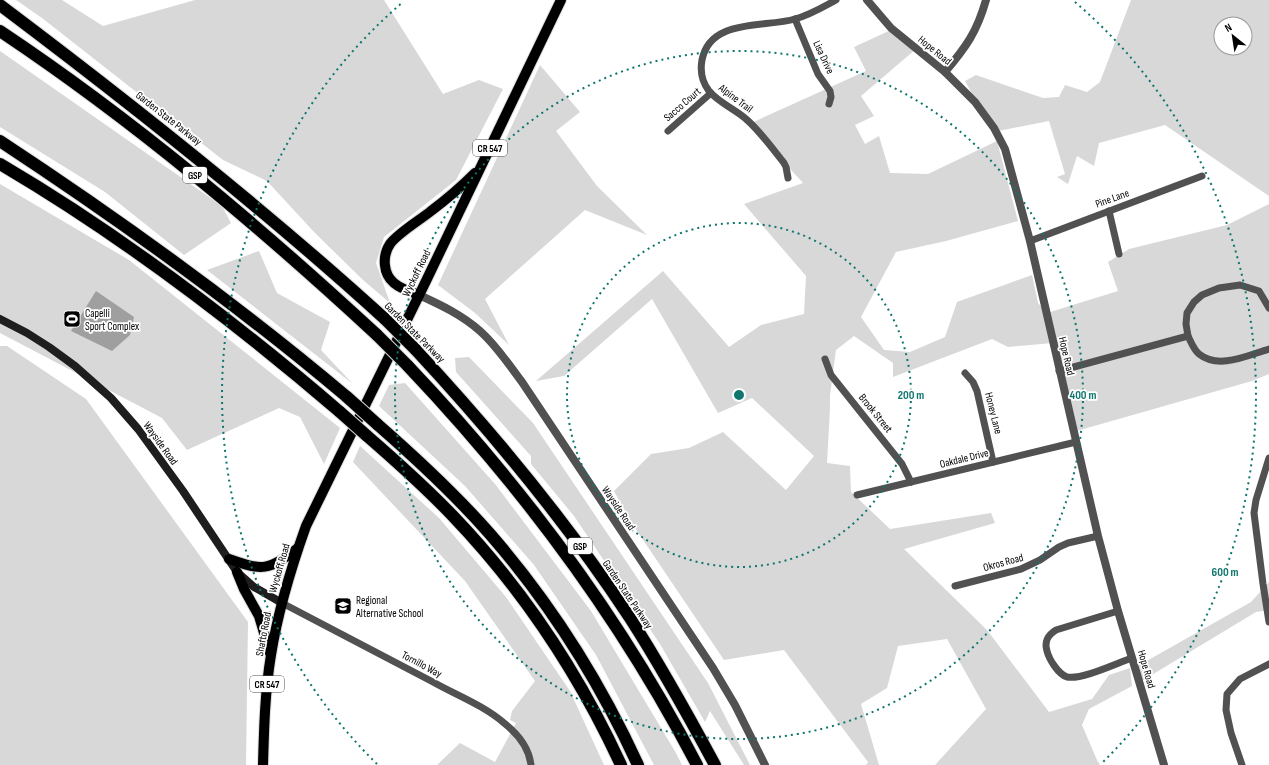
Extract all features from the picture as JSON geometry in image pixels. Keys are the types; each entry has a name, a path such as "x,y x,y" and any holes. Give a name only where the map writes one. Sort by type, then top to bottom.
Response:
{"highway":[{"name":"Garden State Parkway","path":"0,5 92,74 214,171 385,319 415,349 454,391 511,458 544,498 589,559 630,619 667,679 714,765"},
{"name":"GSP","path":"0,31 113,111 191,172 263,232 326,288 407,365 491,458 562,548 617,627 652,684 697,765"},
{"path":"0,141 126,226 191,273 285,346 347,397 432,474 494,539 533,588 592,676 617,721 638,765"},
{"path":"0,164 108,234 170,277 264,349 340,412 409,473 453,516 498,568 522,599 567,664 596,715 621,765"}],"main road":[{"name":"Wyckoff Road","path":"282,603 298,548 314,508 419,295 561,0"},
{"path":"419,295 398,286 390,278 384,262 387,249 394,240 448,198 479,169"},
{"name":"Wayside Road","path":"0,319 27,333 49,347 87,376 111,398 138,429 183,491 237,572 254,587 282,603"},
{"path":"229,559 254,567 268,567 283,559 298,548"},
{"path":"237,572 244,589 259,616 270,655"},
{"name":"Shafto Road","path":"263,765 266,692 270,655 282,603"}],"street":[{"name":"Alpine Trail","path":"788,178 784,163 751,123 711,93 702,78 701,66 705,50 716,36 723,32 737,28 795,19 836,0"},
{"name":"Hope Road","path":"868,0 892,28 945,72 975,102 987,117 1002,142 1030,241 1098,536 1118,611 1164,765"},
{"path":"945,72 966,47 982,16 986,0"},
{"name":"Lisa Drive","path":"795,19 818,74 830,92 831,97 829,104"},
{"name":"Sacco Court","path":"668,131 711,93"},
{"name":"Pine Lane","path":"1030,241 1202,176"},
{"path":"1109,211 1119,254"},
{"path":"1269,308 1259,291 1240,285 1220,288 1202,295 1194,302 1187,313 1186,324 1188,336 1199,354 1212,360 1234,360 1269,349"},
{"name":"Wayside Road","path":"419,295 447,308 465,319 480,331 499,351 522,382 713,668 735,705 765,765"},
{"path":"1059,371 1188,336"},
{"name":"Brook Street","path":"825,358 830,375 902,464 911,482"},
{"name":"Honey Lane","path":"965,373 975,386 993,462"},
{"name":"Oakdale Drive","path":"857,495 1076,442"},
{"path":"1269,458 1256,500 1254,513 1269,622"},
{"name":"Okros Road","path":"955,586 1021,569 1040,560 1059,547 1068,543 1098,536"},
{"name":"Tornillo Way","path":"282,603 483,708 504,722 523,741 531,765"},
{"path":"1118,611 1056,630 1051,633 1046,640 1047,652 1050,659 1059,670 1069,677 1088,674 1132,658"},
{"path":"1242,765 1231,733 1226,710 1227,694 1240,679 1269,664"}],"shaded area":[{"path":"16,0 62,0 103,26 195,0 384,0 443,94 479,80 503,89 456,180 384,237 376,263 390,303 363,280 314,232 267,181 223,160 42,18"},
{"path":"1131,0 1269,0 1269,196 1165,125 1099,143 1094,166 1077,156 1068,184 1057,177 1065,174 1049,121 993,132 965,81 976,75 1043,98 1059,97 1065,85 1087,92 1100,82"},
{"path":"893,29 916,49 861,96 874,116 855,125 865,144 879,136 890,173 928,174 997,141 1018,221 946,241 896,252 861,317 884,350 910,352 945,337 957,302 1032,275 1038,303 1047,313 1118,291 1108,262 1129,249 1227,225 1269,204 1269,374 1252,381 1073,432 1053,343 1008,347 992,339 893,377 893,363 854,336 836,350 830,395 827,463 850,466 851,492 890,529 991,513 995,523 904,549 987,630 1049,712 1092,699 1109,675 1130,668 1132,686 1089,709 1082,725 1100,765 935,765 986,709 947,639 898,646 887,688 861,704 879,765 866,765 868,762 784,650 724,660 633,525 614,491 651,454 689,448 723,432 786,490 814,456 752,398 718,413 652,299 564,376 536,381 663,271 729,347 761,325 804,314 806,276 744,204 803,183 749,124 866,71 854,47"},
{"path":"0,51 222,206 231,223 184,255 105,192 0,127"},
{"path":"540,65 580,112 556,131 597,186 647,235 585,210 485,299 509,345 475,313 438,285"},
{"path":"0,184 129,260 340,428 324,464 300,417 279,408 187,450 162,418 0,333"},
{"path":"259,251 277,293 330,322 321,350 353,384 207,270"},
{"path":"96,291 134,317 130,335 112,351 71,331"},
{"path":"0,346 7,346 86,399 248,622 246,765 0,765"},
{"path":"469,357 533,423 708,683 750,765 744,765 710,711 705,722 660,644 574,516 531,464 531,456 456,372 455,358"},
{"path":"405,383 495,484 591,611 682,765 654,765 596,655 534,565 465,486 379,406 389,385"},
{"path":"360,446 439,518 506,597 570,691 604,765 437,765 460,743 495,762 516,723 510,720 512,711 535,681 465,581 353,462"},
{"path":"1269,582 1269,610 1256,612 1140,682 1136,667 1251,602"}],"place":[{"name":"Capelli Sport Complex","path":"72,319"},
{"name":"Regional Alternative School","path":"343,606"}]}
